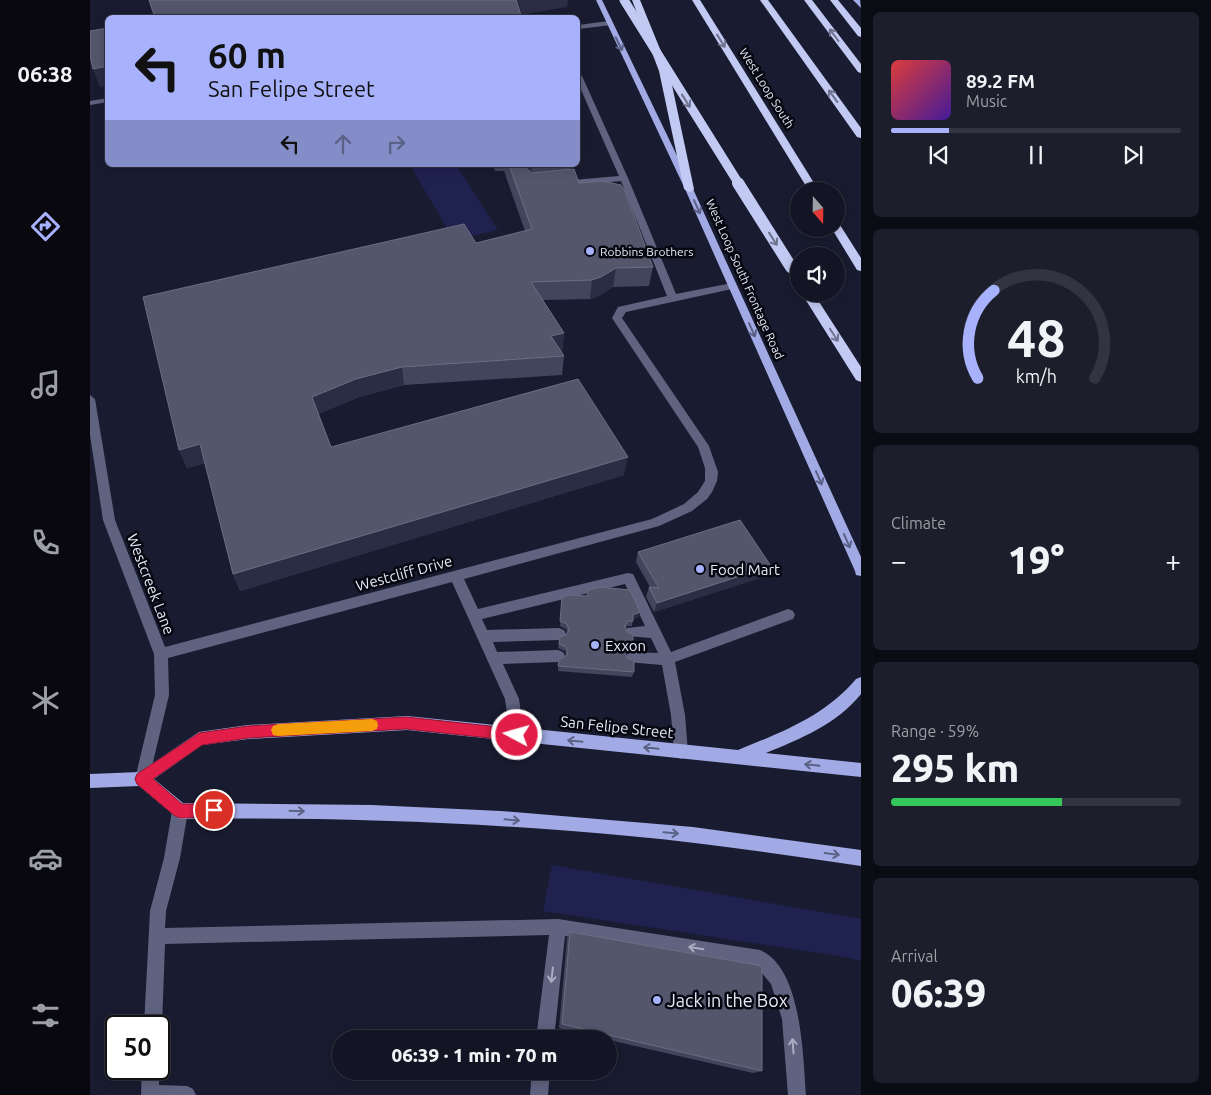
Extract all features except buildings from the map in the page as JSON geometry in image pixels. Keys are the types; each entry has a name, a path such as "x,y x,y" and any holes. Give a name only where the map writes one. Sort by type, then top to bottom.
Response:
{"highway":[{"path":"624,0 790,265"},
{"path":"636,0 664,72 689,189"},
{"name":"West Loop South","path":"696,0 808,182"},
{"path":"764,0 861,135"},
{"path":"808,0 861,70"},
{"path":"834,0 861,34"},
{"path":"843,238 861,267"},
{"path":"813,302 861,377"}],"main road":[{"name":"West Loop South Frontage Road","path":"598,0 689,189 861,571"},
{"path":"856,0 861,6"},
{"path":"737,757 792,734 835,711 861,683"},
{"name":"San Felipe Street","path":"142,779 199,739 248,732 406,723 861,770"},
{"path":"90,782 142,779 180,811 248,810 464,816 692,835 861,858"}],"street":[{"path":"580,27 610,23"},
{"path":"580,80 624,178 673,298 732,286"},
{"path":"90,103 105,100"},
{"path":"550,185 624,178"},
{"name":"Westcliff Drive","path":"161,654 655,523 690,506 704,493 712,481 711,466 703,446 617,318 622,309 673,298"},
{"name":"Westcreek Lane","path":"90,400 109,520 161,654 162,695 142,779"},
{"path":"456,576 476,615 512,699 517,735"},
{"path":"476,615 628,578 668,659 678,715 681,752"},
{"path":"632,658 668,659 788,615"},
{"path":"632,632 654,632"},
{"path":"484,636 559,634"},
{"path":"495,658 558,656"},
{"path":"153,1015 158,911 172,858 180,811"},
{"path":"157,936 558,927 760,958 778,979 791,1019 797,1095"},
{"path":"546,1030 558,927"},
{"path":"151,1080 150,1094 187,1095"},
{"path":"539,1095 540,1080"}],"shaded area":[{"path":"411,167 457,167 498,230 454,240"},
{"path":"552,865 861,919 861,961 543,911"}],"slow traffic":[{"path":"278,730 372,725"}],"place":[{"name":"Robbins Brothers","path":"590,251"},
{"name":"Food Mart","path":"700,569"},
{"name":"Exxon","path":"595,645"},
{"name":"Jack in the Box","path":"657,1000"}],"route":[{"path":"214,810 180,811 142,779 199,739 248,732 406,723 517,735"}]}
